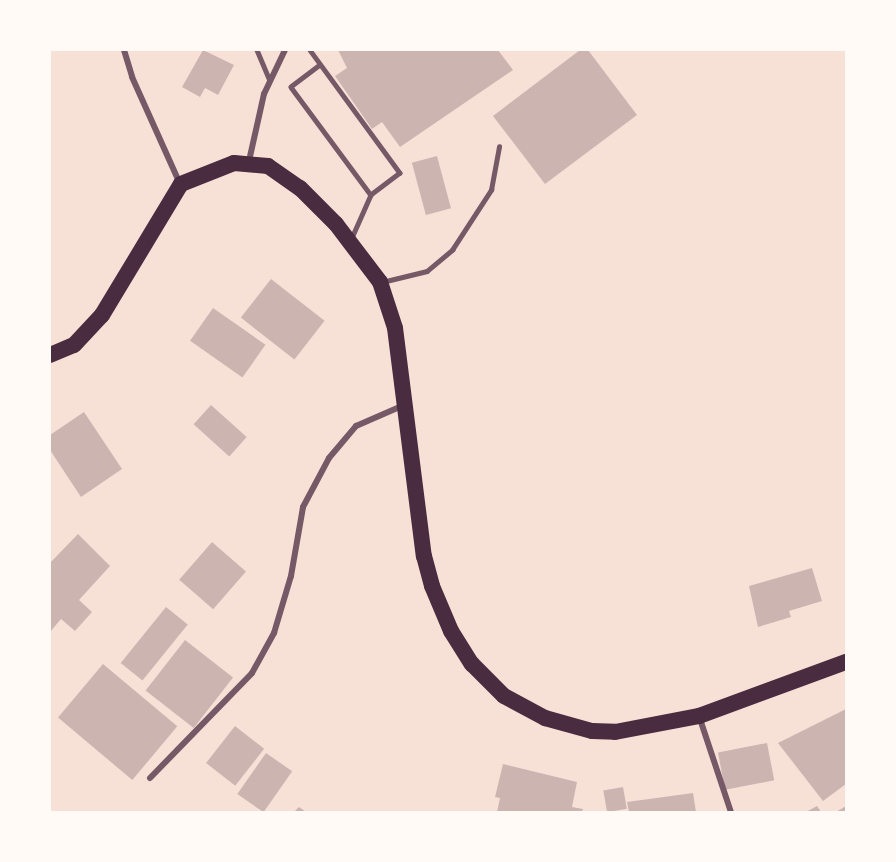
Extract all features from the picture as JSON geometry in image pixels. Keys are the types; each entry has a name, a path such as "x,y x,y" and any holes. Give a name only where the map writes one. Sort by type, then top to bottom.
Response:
{"highway":[{"path":"50,356 74,345 102,315 181,184 216,167 249,161 268,166 300,188 350,240 380,282 395,328 407,404 424,556 432,586 451,630 488,682 526,710 592,731 615,732 699,716 846,662"}],"street":[{"path":"124,50 132,77 181,184"},
{"path":"249,161 270,80 285,50"},
{"path":"150,778 252,673 269,643 291,576 303,507 329,458 356,426 407,404"},
{"path":"699,716 731,813"}],"lane":[{"path":"257,50 270,80"},
{"path":"310,50 400,173 371,195 350,240"},
{"path":"320,65 291,87 371,195"},
{"path":"380,282 427,271 452,250 491,190 499,147"}],"building":[{"path":"203,50 234,65 218,95 205,88 200,97 182,87"},
{"path":"338,50 498,50 513,70 400,147 382,122 372,129 335,76 347,68"},
{"path":"580,50 588,50 637,115 545,184 493,116"},
{"path":"437,156 451,208 426,215 412,163"},
{"path":"271,279 325,321 294,359 241,318"},
{"path":"213,308 265,345 242,377 190,341"},
{"path":"211,405 247,437 229,456 194,424"},
{"path":"84,412 122,469 81,497 50,450 50,435"},
{"path":"78,534 110,566 79,600 92,612 75,631 61,619 50,632 50,563"},
{"path":"212,542 246,572 213,609 179,580"},
{"path":"812,568 822,601 789,611 791,617 758,627 749,586"},
{"path":"166,607 188,625 142,681 121,663"},
{"path":"185,640 233,678 194,728 146,690"},
{"path":"103,664 177,726 132,780 58,718"},
{"path":"846,709 846,784 823,801 778,743"},
{"path":"235,726 264,749 235,786 206,763"},
{"path":"767,743 774,780 725,790 718,753"},
{"path":"266,753 292,771 264,812 237,794"},
{"path":"503,764 577,782 572,807 583,809 582,812 497,812 500,798 495,797"},
{"path":"623,787 627,809 607,812 603,790"},
{"path":"693,793 696,812 629,812 627,802"},
{"path":"817,806 821,812 806,812"},
{"path":"846,806 846,812 836,812"},
{"path":"299,807 306,812 294,812"}]}
